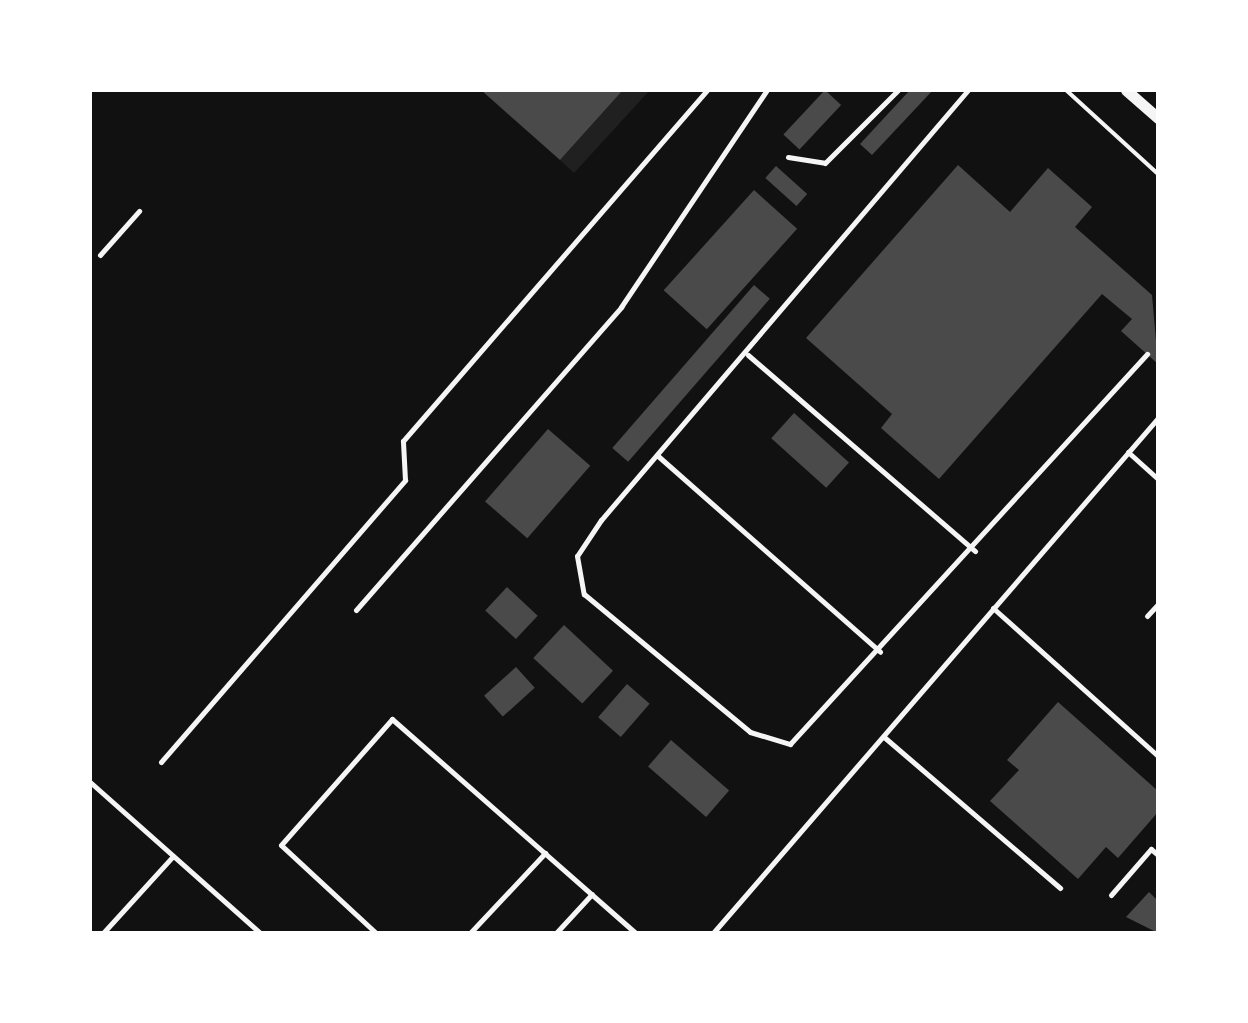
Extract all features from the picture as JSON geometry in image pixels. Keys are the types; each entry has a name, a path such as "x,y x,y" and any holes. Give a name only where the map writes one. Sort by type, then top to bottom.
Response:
{"street":[{"path":"1126,90 1158,118"}],"lane":[{"path":"161,762 405,480 403,441 707,90"},
{"path":"356,610 620,307 767,90"},
{"path":"788,157 825,163 898,90"},
{"path":"966,91 577,556 584,594 750,732 790,744 882,653 1147,354"},
{"path":"100,255 139,211"},
{"path":"748,354 975,551"},
{"path":"713,933 1158,418"},
{"path":"1128,452 1158,478"},
{"path":"658,456 882,653"},
{"path":"1147,616 1158,604"},
{"path":"994,608 1158,756"},
{"path":"376,933 281,845 392,719 636,933"},
{"path":"883,736 1060,888"},
{"path":"90,782 260,933"},
{"path":"1111,895 1152,849 1158,855"},
{"path":"470,933 545,853"},
{"path":"103,933 173,856"},
{"path":"556,933 592,894"}],"path":[{"path":"1066,90 1158,174"}],"shaded area":[{"path":"623,90 650,90 574,173 560,160"}],"building":[{"path":"481,90 623,90 560,160"},
{"path":"825,90 841,105 799,150 783,135"},
{"path":"910,90 933,90 872,155 860,144"},
{"path":"958,165 1010,212 1048,168 1092,207 1075,227 1152,295 1158,364 1121,331 1132,319 1102,294 939,479 881,428 892,414 806,338"},
{"path":"776,166 807,194 797,206 765,178"},
{"path":"754,190 797,229 707,329 664,290"},
{"path":"754,285 770,299 628,462 612,448"},
{"path":"794,413 849,463 826,488 771,438"},
{"path":"548,429 590,466 527,538 485,501"},
{"path":"507,587 538,616 516,639 485,610"},
{"path":"564,625 613,671 582,704 533,658"},
{"path":"516,667 535,688 503,717 484,696"},
{"path":"627,684 650,704 621,737 598,717"},
{"path":"1058,702 1158,791 1158,812 1118,858 1106,847 1078,879 990,801 1019,770 1007,760"},
{"path":"671,740 729,791 706,817 648,766"},
{"path":"1149,892 1158,901 1158,933 1126,917"}]}
